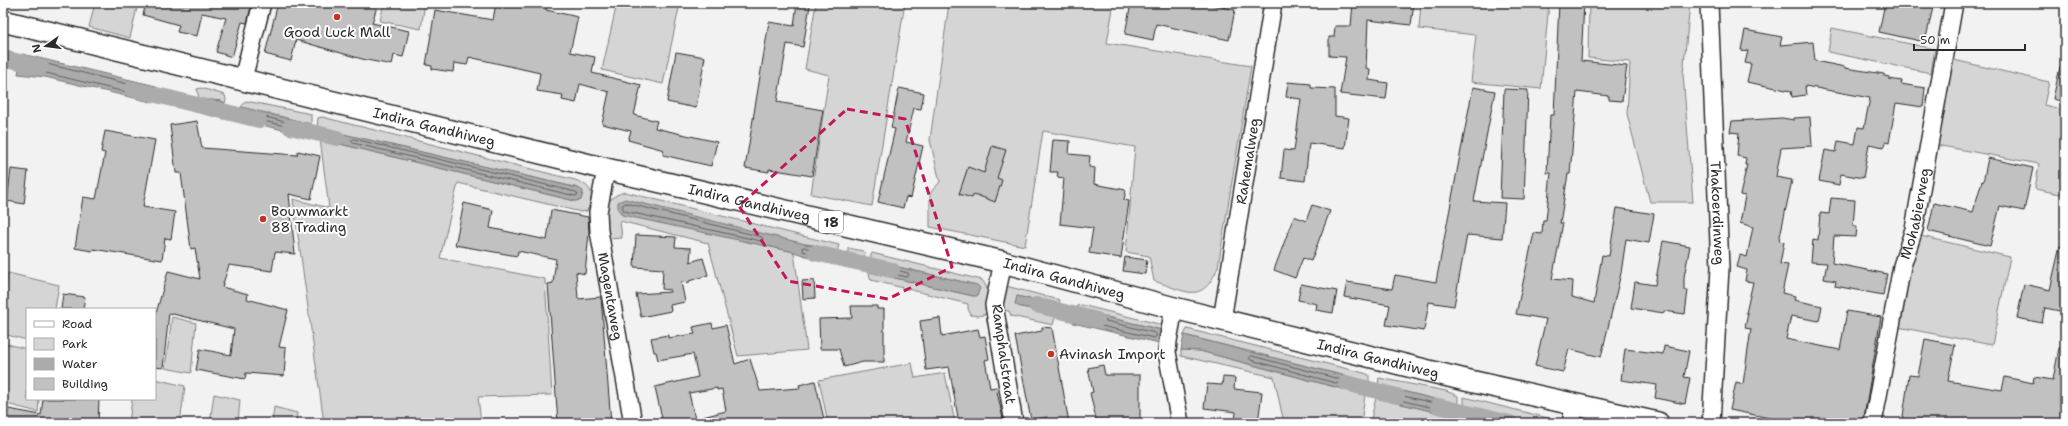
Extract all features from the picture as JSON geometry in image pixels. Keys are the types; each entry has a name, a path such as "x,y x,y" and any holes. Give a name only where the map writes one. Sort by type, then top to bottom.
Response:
{"main road":[{"name":"Indira Gandhiweg","path":"3,21 243,79 606,170 1003,262 1174,308 1461,379 1572,415 1658,423"}],"street":[{"path":"243,79 262,3"},
{"name":"Rahemalweg","path":"1222,320 1273,3"},
{"name":"Thakoerdinweg","path":"1709,3 1720,268 1711,423"},
{"name":"Mohabierweg","path":"1873,423 1902,266 1914,229 1954,3"},
{"name":"Magentaweg","path":"606,170 598,212 599,231 634,423"},
{"name":"Ramphalstraat","path":"1003,262 994,305 1014,423"},
{"path":"1174,308 1167,352 1180,423"}],"highlighted area":[{"path":"847,109 905,119 952,267 888,299 788,281 739,206"}],"green space":[{"path":"95,3 138,3 130,38 89,27"},
{"path":"384,3 425,3 421,29 380,21"},
{"path":"617,3 680,3 663,84 602,70"},
{"path":"816,3 905,3 872,206 811,194 829,75 805,69"},
{"path":"949,3 1114,3 1107,43 1251,66 1218,267 1206,287 1199,291 1192,292 1184,291 1154,281 1149,256 1126,252 1135,147 1043,131 1025,246 930,227 930,193 940,182 930,140"},
{"path":"1421,3 1549,3 1541,89 1471,82 1476,35 1419,29"},
{"path":"1589,3 1690,3 1683,74 1693,202 1650,202 1627,114 1630,62 1588,58"},
{"path":"1832,28 1935,49 1931,73 1828,52"},
{"path":"1954,60 2049,82 2044,105 2065,110 2065,195 2035,189 2039,164 1936,145"},
{"path":"201,88 225,95 225,103 221,101 199,99 197,89"},
{"path":"246,101 311,114 311,124 241,107"},
{"path":"322,117 575,180 581,182 589,188 591,192 590,205 587,211 581,212 458,183 440,258 545,279 552,395 478,397 481,423 324,423 293,199 329,208 320,139 575,201 581,200 583,192 578,188 317,128 318,118"},
{"path":"625,192 839,245 837,252 814,245 705,232 794,252 807,350 738,356 708,243 620,221 622,238 607,239 605,217 608,204 611,199"},
{"path":"1921,236 2010,257 1992,345 1898,327 1907,277"},
{"path":"848,248 863,251 865,254 863,260 861,257 848,254"},
{"path":"872,253 982,280 987,291 989,313 979,316 971,315 968,309 968,304 871,280 869,274 870,271 873,273 973,296 976,285 872,261 870,258"},
{"path":"8,273 59,285 55,308 26,308 26,340 3,334 3,302"},
{"path":"1006,286 1060,300 1059,306 1017,296 1018,306 1056,315 1053,325 1011,316 1009,311 1001,310"},
{"path":"1081,305 1163,325 1162,330 1077,310 1077,306"},
{"path":"172,317 196,323 191,373 165,368"},
{"path":"1187,329 1364,373 1369,375 1369,382 1184,335"},
{"path":"3,343 26,349 26,400 39,400 38,412 3,403"},
{"path":"1181,350 1200,351 1365,395 1361,423 1284,423 1274,377 1181,356"},
{"path":"912,363 915,378 945,373 955,423 828,423 819,380"},
{"path":"1379,378 1446,391 1458,396 1458,405 1378,385"},
{"path":"156,379 185,386 180,423 129,423 132,400 156,400"},
{"path":"214,394 240,400 238,423 210,423"},
{"path":"1464,397 1556,420 1561,423 1526,423 1464,408"},
{"path":"1376,398 1457,417 1457,423 1370,423"},
{"path":"274,407 297,413 296,423 272,423"}],"water":[{"path":"22,54 156,86 151,102 45,77 18,74"},
{"path":"171,91 199,99 221,101 225,103 221,118 167,105"},
{"path":"241,107 311,124 309,136 240,120 239,117"},
{"path":"317,128 578,188 583,191 581,200 575,201 315,138"},
{"path":"625,199 837,252 834,265 794,252 622,215 618,209 618,202"},
{"path":"848,254 861,257 863,260 861,270 844,267"},
{"path":"872,261 977,285 980,288 977,296 973,296 873,273 870,271"},
{"path":"1017,296 1059,306 1056,315 1018,306 1015,304"},
{"path":"1077,310 1162,330 1159,343 1073,323"},
{"path":"1184,335 1369,382 1365,395 1200,351 1181,350"},
{"path":"1378,385 1458,405 1457,417 1376,398"},
{"path":"1464,408 1526,423 1484,423 1465,417"}],"building":[{"path":"146,3 252,3 247,23 242,22 232,57 216,52 226,18 202,13 197,36 177,32 179,25 143,15"},
{"path":"278,3 378,3 372,23 409,31 403,57 394,55 392,65 362,59 296,40 291,61 265,54"},
{"path":"496,3 547,3 546,10 578,17 570,52 595,57 592,73 641,85 634,115 657,121 655,128 717,142 711,166 663,155 664,150 628,140 631,131 602,124 609,92 580,84 576,103 562,100 563,95 537,91 540,73 469,57 467,65 454,63 453,72 432,69 432,66 426,65 435,10 493,20"},
{"path":"797,3 810,5 803,47 787,44 777,102 823,110 812,176 769,169 769,172 745,168 769,22 794,26"},
{"path":"1131,3 1204,3 1235,10 1229,40 1156,24 1153,40 1125,34"},
{"path":"1353,3 1414,3 1411,25 1368,20 1366,68 1370,69 1369,80 1388,83 1386,99 1340,94 1346,57 1329,56 1329,37 1334,37 1335,26 1351,26"},
{"path":"1559,3 1584,3 1581,61 1627,66 1622,101 1609,100 1609,96 1577,92 1570,174 1568,174 1560,223 1563,223 1552,279 1573,281 1572,297 1594,303 1602,255 1609,256 1617,208 1654,214 1649,243 1626,239 1621,273 1601,357 1569,349 1563,372 1535,366 1546,319 1516,314 1534,233 1542,234 1543,220 1546,220 1551,173 1547,173 1550,115 1554,115"},
{"path":"1885,3 1934,3 1925,42 1879,32"},
{"path":"1745,30 1782,37 1780,45 1813,42 1815,61 1845,68 1884,74 1884,76 1890,77 1889,79 1902,81 1901,84 1925,88 1923,107 1896,103 1889,143 1885,142 1884,147 1869,144 1863,178 1841,174 1839,185 1819,181 1825,150 1836,152 1838,141 1855,144 1858,127 1864,128 1870,98 1805,86 1806,95 1792,97 1791,91 1747,82 1751,64 1745,63 1748,51 1741,50"},
{"path":"676,52 705,57 696,108 667,102"},
{"path":"2060,67 2065,68 2065,102 2053,99"},
{"path":"1288,82 1311,84 1311,88 1335,89 1335,116 1349,118 1345,148 1309,143 1305,181 1281,178 1284,150 1294,151 1301,99 1286,97"},
{"path":"1473,87 1495,91 1474,201 1505,203 1502,238 1467,235 1454,306 1429,302 1424,331 1386,325 1390,305 1344,297 1347,282 1392,289 1395,275 1436,282"},
{"path":"899,88 924,93 921,109 914,108 906,142 923,146 911,198 906,197 903,208 878,202 895,129 891,128"},
{"path":"1504,89 1528,90 1524,199 1500,198"},
{"path":"1810,117 1812,146 1781,148 1776,177 1792,180 1779,241 1784,242 1780,264 1788,265 1782,293 1795,296 1794,300 1822,306 1819,321 1791,316 1786,339 1840,350 1847,311 1881,317 1863,423 1794,423 1730,410 1736,382 1743,384 1751,329 1745,328 1748,313 1746,313 1753,282 1745,281 1747,270 1737,267 1740,255 1747,257 1753,227 1740,223 1745,196 1740,195 1747,165 1745,165 1746,158 1737,156 1739,133 1730,132 1732,121 1782,118 1794,120 1794,118"},
{"path":"197,121 202,148 297,155 298,151 320,156 311,199 289,194 295,254 275,252 272,271 229,265 222,287 248,294 247,299 288,310 279,347 286,348 284,376 246,373 245,379 196,370 200,349 231,355 234,329 169,313 163,368 156,367 156,313 168,271 200,279 195,248 191,249 181,173 176,173 170,125"},
{"path":"105,131 155,140 143,207 175,212 171,239 165,238 162,260 93,249 92,251 75,248 83,197 96,199 105,153 101,152"},
{"path":"1053,140 1070,141 1069,154 1090,156 1089,167 1095,168 1094,184 1126,190 1124,200 1129,201 1121,258 1089,253 1093,228 1060,224 1064,178 1057,177 1058,172 1050,172"},
{"path":"992,146 1006,150 997,178 1002,180 995,202 974,194 972,198 959,194 968,167 984,173"},
{"path":"1988,158 2033,168 2024,211 2000,206 1990,246 1928,231 1934,203 1973,212 1982,181 1983,182"},
{"path":"11,169 28,171 24,204 7,201"},
{"path":"1831,198 1855,200 1853,226 1857,226 1856,237 1834,236 1832,263 1887,274 1883,295 1835,286 1836,281 1824,279 1827,263 1811,262 1813,239 1818,240 1820,213 1829,214"},
{"path":"464,203 493,210 490,228 547,240 551,210 588,217 589,233 585,274 576,272 578,299 601,297 611,423 558,423 548,284 553,283 556,259 518,251 517,256 455,245"},
{"path":"1312,205 1330,211 1311,261 1303,258 1295,278 1274,270 1294,216 1306,221"},
{"path":"636,235 676,237 675,247 691,248 690,262 703,258 708,275 689,281 689,283 681,282 685,302 670,305 671,311 641,317 636,294 670,292 670,290 662,289 663,269 634,267"},
{"path":"1663,241 1690,246 1684,277 1684,290 1688,290 1685,314 1664,311 1664,313 1631,308 1635,282 1655,285"},
{"path":"2060,246 2065,247 2065,312 2045,308 2042,323 2017,318 2024,284 2050,290"},
{"path":"1125,257 1147,260 1145,274 1123,271"},
{"path":"814,280 815,298 803,299 802,281"},
{"path":"1301,284 1337,291 1333,313 1316,310 1317,304 1298,300"},
{"path":"63,294 85,297 83,308 61,308"},
{"path":"851,306 877,306 877,309 884,309 884,362 863,362 844,367 839,349 820,349 819,319 852,318"},
{"path":"940,318 942,336 978,329 980,337 985,336 989,359 985,360 990,388 996,387 1003,419 992,421 993,423 959,423 949,367 926,370 920,321"},
{"path":"712,323 713,328 726,325 735,364 750,359 760,391 800,388 799,385 815,381 825,423 663,423 655,387 698,377 693,354 658,360 656,352 654,352 651,338 668,335 668,338 695,334 693,327","holes":["717,388 717,390 722,389 726,411 695,419 689,393"]},
{"path":"1042,327 1052,328 1069,423 1048,423 1047,417 1031,420 1015,336 1042,331"},
{"path":"1925,339 1955,345 1948,381 2002,390 2005,377 2033,383 2034,377 2053,380 2059,348 2065,348 2065,423 1902,423 1909,375 1918,376"},
{"path":"1664,346 1689,351 1684,377 1690,378 1685,404 1655,398 1657,385 1621,380 1625,349 1663,354"},
{"path":"1103,365 1105,375 1140,375 1140,423 1097,423 1090,393 1093,392 1088,368"},
{"path":"1223,377 1235,378 1234,389 1262,392 1258,423 1235,423 1236,412 1204,408 1207,384 1222,385"},
{"path":"43,400 99,400 98,423 3,423 3,408 41,415"}],"waterway":[{"path":"3,58 41,67"},
{"path":"132,89 259,120"},
{"path":"290,127 337,138"},
{"path":"815,253 892,270"},
{"path":"1036,305 1097,320"},
{"path":"1346,383 1397,396"},
{"path":"1438,406 1510,423"}],"place":[{"name":"Good Luck Mall","path":"337,17"},
{"name":"Bouwmarkt 88 Trading","path":"263,219"},
{"name":"Avinash Import","path":"1051,354"}]}
